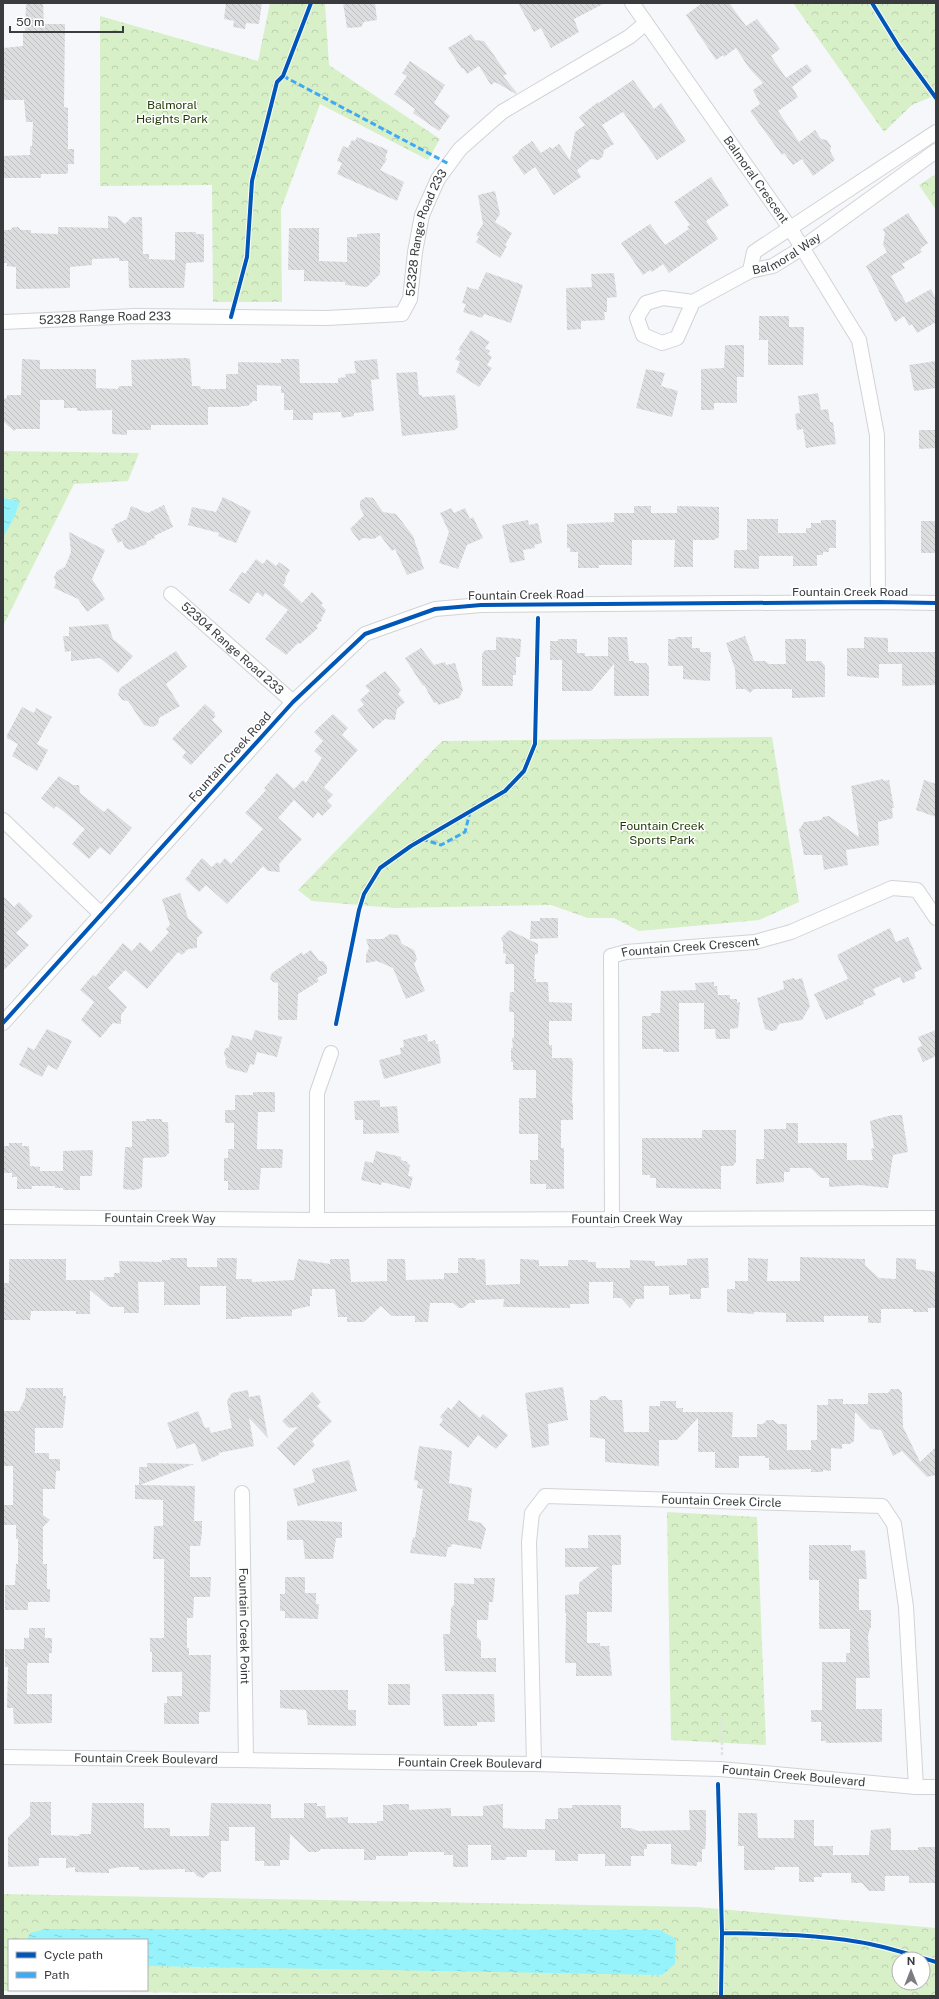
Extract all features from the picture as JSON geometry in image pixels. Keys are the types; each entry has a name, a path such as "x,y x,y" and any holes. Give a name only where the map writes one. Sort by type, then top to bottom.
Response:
{"street":[{"path":"632,3 646,23"},
{"name":"Balmoral Crescent","path":"646,23 790,228 859,340"},
{"name":"52328 Range Road 233","path":"3,322 135,316 327,318 402,314 410,300 414,252 422,216 438,179 460,149 502,112 629,37 646,23"},
{"name":"Balmoral Way","path":"936,132 754,252 750,271 773,266 802,248 936,152"},
{"path":"693,302 750,271"},
{"name":"Fountain Creek Road","path":"859,340 877,435 878,602"},
{"name":"52304 Range Road 233","path":"172,594 293,702"},
{"name":"Fountain Creek Road","path":"3,1023 293,702 366,634 435,609 481,605 878,602 936,603"},
{"path":"3,820 101,914"},
{"name":"Fountain Creek Crescent","path":"612,1220 611,956 626,952 755,942 791,932 892,888 917,890 936,918"},
{"path":"317,1220 317,1093 331,1053"},
{"name":"Fountain Creek Way","path":"3,1217 317,1220 936,1218"},
{"name":"Fountain Creek Point","path":"242,1493 246,1760"},
{"name":"Fountain Creek Circle","path":"534,1764 529,1542 532,1513 545,1496 882,1506 894,1524 906,1607 916,1787"},
{"name":"Fountain Creek Boulevard","path":"3,1758 534,1764 720,1768 916,1787 936,1787"}],"path":[{"path":"720,1768 723,1746 722,1716"}],"green space":[{"name":"Balmoral Heights Park","path":"270,3 325,3 329,65 440,139 428,160 320,104 281,209 282,302 213,302 212,185 100,186 100,16 258,61"},
{"path":"793,3 936,3 936,95 912,105 884,132"},
{"path":"936,174 936,210 919,185"},
{"path":"3,451 139,453 128,481 74,484 3,626"},
{"name":"Fountain Creek Sports Park","path":"772,737 799,902 759,920 639,931 614,918 588,918 551,905 394,908 312,901 298,890 442,741"},
{"path":"667,1512 757,1517 766,1745 671,1740"},
{"path":"3,1894 697,1907 936,1928 936,1996 545,1996 3,1991"}],"water":[{"path":"3,498 20,501 14,518 3,537"},
{"path":"46,1929 660,1930 676,1939 675,1964 662,1975 148,1966 148,1939 27,1939 30,1933"}],"building":[{"path":"26,3 43,3 44,24 65,24 64,107 68,108 68,149 74,149 74,164 68,164 68,173 65,174 41,174 41,178 3,178 3,156 30,155 30,146 32,146 33,122 26,122 24,100 3,100 3,48 23,46"},
{"path":"226,3 262,3 259,24 246,23 245,29 233,27 234,21 224,19"},
{"path":"343,3 375,3 377,20 364,22 361,27 347,28"},
{"path":"518,3 605,3 574,19 579,32 551,48 541,28 534,32"},
{"path":"702,3 729,3 746,26 757,19 780,49 771,56 786,78 807,64 812,71 792,87 798,97 778,111 799,142 815,130 821,139 827,140 831,146 830,151 835,160 813,176 802,159 793,165 784,153 782,155 750,111 760,104 753,90 763,83 749,68 736,48 724,57 723,55 716,60 686,15"},
{"path":"471,34 475,40 484,41 507,74 503,76 517,93 516,94 495,82 491,85 479,66 467,74 463,68 462,69 448,48"},
{"path":"410,61 445,85 434,103 450,116 439,131 413,113 415,109 394,94 407,76 402,73"},
{"path":"633,80 654,109 661,103 686,141 657,160 623,112 602,125 614,144 604,150 603,156 599,160 591,159 577,170 581,177 554,195 535,167 524,175 512,157 519,152 518,151 532,141 541,153 550,147 552,149 559,144 570,160 575,132 585,125 579,117 598,102 599,103"},
{"path":"357,137 388,150 385,158 387,159 380,170 404,182 397,201 337,174 342,163 337,161 343,146 348,148 352,140 355,141"},
{"path":"711,177 729,205 706,221 718,239 669,273 663,264 652,272 650,270 643,275 621,243 650,224 665,245 689,229 687,227 690,225 674,202"},
{"path":"495,191 500,214 495,222 512,233 500,258 476,242 479,237 476,235 483,224 478,195"},
{"path":"908,213 928,243 920,249 922,252 902,264 905,268 891,276 906,303 931,289 936,299 936,322 917,333 912,324 909,326 904,316 895,322 866,266 887,252 883,245 885,233 883,229"},
{"path":"108,216 117,217 125,224 132,217 142,217 143,254 149,254 149,259 175,260 175,232 196,232 196,234 204,234 204,262 186,263 184,288 129,288 128,261 119,261 119,258 92,259 92,265 70,267 70,288 16,289 16,267 7,266 7,263 3,263 3,230 10,230 13,227 18,227 21,230 31,230 31,233 58,234 58,227 108,228"},
{"path":"289,228 319,228 319,261 347,262 347,237 357,237 357,234 380,233 380,274 367,287 345,285 345,282 304,281 304,270 288,270"},
{"path":"486,272 523,285 511,323 484,314 482,318 463,312 466,304 462,303 467,287 478,290"},
{"path":"614,273 617,297 607,298 607,312 604,312 605,320 581,321 581,329 567,330 566,288 592,287 591,274"},
{"path":"759,316 789,316 789,327 804,327 803,365 768,365 768,340 759,340"},
{"path":"471,330 490,342 485,348 490,351 488,354 492,357 487,365 492,368 479,387 456,372 460,362 455,359 461,351 458,350"},
{"path":"725,345 744,345 744,377 737,377 737,403 714,403 714,410 701,410 701,369 724,368"},
{"path":"22,359 40,360 40,369 96,369 96,388 118,389 119,386 132,386 131,360 190,359 192,386 200,386 201,389 226,389 226,374 238,374 238,362 281,363 281,359 299,359 300,383 338,383 338,378 346,377 345,374 356,373 354,361 377,359 379,379 371,380 374,411 354,413 354,416 342,418 341,412 313,413 313,420 293,420 293,410 284,410 284,393 281,393 281,386 257,385 257,401 253,401 248,406 208,407 208,425 151,425 151,430 127,430 127,435 112,434 112,410 77,411 77,408 64,408 64,400 40,400 40,429 16,429 14,431 3,421 3,399 7,398 7,395 21,395"},
{"path":"936,361 936,388 914,391 909,365"},
{"path":"646,369 665,373 661,386 678,391 672,417 636,408"},
{"path":"417,372 419,395 422,395 422,397 455,395 458,427 455,430 402,436 396,373"},
{"path":"818,393 821,410 828,409 830,422 833,422 836,444 806,448 803,429 797,430 795,414 800,413 798,396"},
{"path":"919,430 936,430 936,448 919,449"},
{"path":"223,497 251,511 236,543 218,536 219,533 188,525 192,507 216,512"},
{"path":"366,497 373,498 383,512 396,514 413,536 424,569 407,575 395,549 392,551 380,535 374,539 363,538 359,541 350,529 364,515 360,508 360,501"},
{"path":"164,505 173,527 154,536 155,538 146,542 147,544 131,550 125,548 122,541 118,543 111,529 115,527 114,525 127,519 131,506 148,513"},
{"path":"634,506 651,506 651,513 677,513 677,506 719,507 719,537 714,540 693,540 693,567 674,567 675,540 632,540 632,565 599,565 599,568 578,568 578,552 570,552 570,548 567,548 567,524 614,522 614,513 634,513"},
{"path":"451,508 454,513 465,508 470,519 473,517 483,538 467,545 458,569 439,563 449,532 440,513"},
{"path":"747,519 778,519 778,533 806,533 806,528 811,528 811,523 821,523 821,520 836,520 836,548 829,548 829,552 823,552 823,555 817,555 817,566 793,566 793,556 759,556 759,569 734,568 734,550 747,550"},
{"path":"528,520 529,525 538,523 542,543 534,545 535,548 523,550 525,560 510,563 502,525"},
{"path":"921,521 936,521 936,553 921,553"},
{"path":"69,532 105,550 92,579 105,599 87,612 78,599 54,588 56,583 54,577 57,571 65,567 71,552"},
{"path":"256,559 263,564 267,559 276,566 279,562 290,570 283,585 302,603 312,592 323,603 321,605 326,610 321,619 322,620 316,626 318,628 300,644 298,643 286,655 265,639 288,610 265,593 263,597 257,592 249,604 229,590 242,572 245,574"},
{"path":"108,624 113,639 133,656 118,673 100,658 71,661 71,651 65,652 63,636 69,636 69,627"},
{"path":"745,636 754,661 765,661 769,664 786,664 785,639 806,639 806,661 821,661 825,666 825,697 792,698 792,689 754,689 750,693 745,689 736,689 735,669 726,643"},
{"path":"496,637 521,639 520,657 516,657 516,675 513,675 513,686 482,686 482,654 485,650 496,650"},
{"path":"608,637 627,637 629,661 634,661 634,663 646,663 649,667 649,696 614,696 614,664 591,691 562,691 562,660 550,660 550,641 558,641 558,639 577,639 577,653 585,653 585,656 608,656"},
{"path":"676,637 692,637 692,648 700,648 700,652 711,652 710,681 683,679 683,666 668,666 668,639 676,639"},
{"path":"864,637 888,638 888,652 936,652 936,685 902,686 902,664 879,664 879,678 847,676 847,648 864,648"},
{"path":"421,648 434,665 445,662 446,665 455,663 463,690 459,698 438,705 437,702 434,703 424,685 423,686 405,658"},
{"path":"176,651 187,667 166,684 180,706 159,718 158,724 153,727 144,725 128,701 122,700 118,694 120,688"},
{"path":"385,671 401,690 398,694 405,702 397,709 395,720 385,719 373,729 357,710 364,705 360,700 370,691 365,686"},
{"path":"205,704 215,713 214,715 216,716 212,720 222,730 222,732 191,765 182,757 186,752 172,739"},
{"path":"22,707 34,713 36,708 52,717 37,744 48,750 37,771 12,756 18,744 7,738 7,735"},
{"path":"333,714 348,728 342,735 358,750 324,787 333,795 327,801 332,806 322,816 318,812 313,818 294,800 278,818 302,839 279,864 280,872 268,871 263,866 227,904 206,885 199,892 185,879 202,858 212,867 217,862 220,864 225,858 231,864 263,829 245,813 266,790 264,788 277,773 294,789 303,780 306,783 322,758 314,751 323,741 314,732"},
{"path":"59,776 73,785 79,785 80,793 104,812 108,808 132,828 110,855 100,847 89,859 72,844 85,829 56,806 54,809 41,798"},
{"path":"883,779 883,781 889,780 894,808 892,808 893,818 878,822 879,845 846,850 848,865 824,870 822,855 804,855 799,830 804,822 821,820 823,817 829,816 859,837 851,786"},
{"path":"924,780 936,784 936,817 916,810"},
{"path":"180,893 188,918 203,932 197,938 197,948 188,949 182,955 178,952 147,989 125,970 108,988 127,1007 121,1015 121,1024 113,1023 100,1038 81,1020 94,1002 80,990 93,975 95,977 123,943 132,951 140,942 151,952 169,932 166,929 170,925 162,899"},
{"path":"3,896 14,907 19,902 33,916 16,933 29,945 3,971"},
{"path":"540,918 558,918 558,938 530,939 531,921 540,921"},
{"path":"890,928 896,942 908,937 922,969 914,973 916,978 903,983 900,977 873,989 876,995 863,1001 864,1004 826,1020 814,994 848,979 837,955"},
{"path":"509,930 538,944 538,954 535,954 534,979 536,979 536,982 548,982 549,1002 572,1003 572,1021 549,1021 549,1045 552,1045 552,1058 572,1058 573,1061 573,1120 561,1120 561,1148 564,1148 564,1189 546,1189 546,1184 530,1184 530,1160 538,1160 538,1134 519,1134 519,1098 536,1098 536,1070 513,1070 513,1062 511,1062 511,1048 513,1048 512,1038 514,1038 514,1012 509,1012 510,992 514,992 514,964 505,964 506,954 503,953 503,942 501,938"},
{"path":"390,934 398,935 402,944 414,950 417,959 414,964 425,991 406,999 393,968 377,961 366,963 366,955 369,948 366,939 383,939"},
{"path":"311,950 319,961 323,961 327,966 327,973 317,978 319,981 298,994 297,1020 278,1020 278,983 273,982 270,978 272,973 302,952 303,955"},
{"path":"794,978 795,980 802,978 810,1006 802,1020 779,1024 776,1030 771,1031 765,1029 757,998 784,989 783,981"},
{"path":"714,982 714,986 717,986 718,995 730,995 730,999 737,999 737,1003 740,1002 738,1028 730,1029 730,1039 716,1039 715,1029 704,1029 704,1003 679,1003 679,1052 663,1052 663,1049 642,1049 642,1016 651,1016 651,1013 660,1013 661,991 696,990 695,983"},
{"path":"47,1029 72,1041 57,1070 48,1065 42,1077 19,1065 28,1047 34,1050"},
{"path":"255,1030 282,1037 277,1057 257,1052 254,1065 250,1064 247,1073 228,1068 225,1063 226,1059 224,1054 225,1049 229,1047 232,1035 252,1040"},
{"path":"936,1030 936,1056 923,1062 917,1048 922,1046 918,1037"},
{"path":"427,1034 428,1042 435,1040 436,1044 438,1044 441,1063 384,1079 379,1060 401,1054 400,1048 404,1047 403,1040"},
{"path":"253,1092 275,1092 275,1112 258,1112 257,1149 283,1149 282,1168 261,1168 259,1190 228,1190 228,1181 224,1181 224,1158 228,1158 228,1149 234,1149 234,1123 225,1123 225,1110 235,1110 235,1095 253,1095"},
{"path":"380,1100 380,1107 397,1106 399,1133 363,1134 363,1120 355,1120 354,1101"},
{"path":"892,1115 902,1115 908,1152 893,1155 888,1188 860,1185 829,1187 829,1178 821,1178 811,1168 790,1168 790,1172 784,1172 784,1182 756,1184 756,1159 764,1159 764,1129 786,1129 786,1123 798,1123 798,1143 847,1143 847,1160 873,1160 871,1149 874,1148 870,1121"},
{"path":"146,1119 162,1119 162,1122 168,1122 169,1153 165,1157 143,1158 142,1188 134,1190 123,1189 125,1147 132,1147 132,1121 146,1121"},
{"path":"702,1130 736,1130 736,1162 733,1166 721,1166 721,1189 656,1188 656,1178 650,1178 650,1175 642,1175 642,1138 702,1138"},
{"path":"9,1143 22,1143 22,1146 29,1146 30,1166 40,1167 40,1171 63,1171 63,1151 93,1150 92,1176 80,1176 80,1190 63,1190 63,1188 55,1188 55,1186 32,1186 32,1189 17,1189 17,1177 12,1177 12,1173 3,1173 3,1146 9,1146"},
{"path":"376,1151 401,1157 401,1160 408,1162 407,1164 410,1165 408,1176 413,1177 410,1189 382,1182 381,1185 361,1180 365,1161 373,1163"},
{"path":"800,1257 865,1259 865,1265 879,1278 896,1279 896,1258 916,1259 916,1269 936,1272 936,1308 928,1308 928,1312 913,1312 913,1309 881,1309 881,1323 868,1323 868,1316 824,1316 824,1322 786,1322 786,1313 754,1312 754,1314 727,1312 727,1289 735,1289 735,1281 748,1281 748,1258 768,1259 767,1281 800,1281"},
{"path":"170,1258 187,1258 187,1267 217,1267 217,1258 237,1258 236,1279 252,1279 252,1282 294,1280 298,1259 330,1264 330,1259 349,1259 351,1282 387,1281 387,1259 405,1259 406,1280 444,1279 444,1273 458,1273 458,1258 476,1258 476,1260 485,1259 486,1285 520,1284 520,1259 539,1260 539,1266 568,1266 568,1260 588,1260 588,1262 596,1262 596,1268 630,1268 630,1260 655,1261 655,1266 687,1265 687,1259 708,1258 709,1288 701,1288 701,1299 690,1299 690,1294 669,1295 669,1286 644,1286 644,1299 636,1299 630,1308 621,1298 613,1298 613,1282 589,1282 589,1304 570,1304 570,1308 503,1307 504,1299 475,1300 475,1303 469,1303 463,1308 459,1308 453,1303 430,1303 428,1322 415,1322 415,1316 392,1316 381,1306 364,1322 347,1322 347,1317 338,1317 335,1289 312,1289 310,1306 292,1310 292,1316 241,1317 241,1319 226,1319 226,1286 200,1286 200,1305 164,1305 164,1282 138,1282 139,1313 124,1313 124,1307 110,1307 90,1290 90,1314 76,1314 76,1311 31,1311 30,1320 3,1320 3,1283 9,1283 9,1259 66,1259 66,1280 104,1280 104,1277 114,1277 114,1273 120,1273 119,1261 162,1262 162,1260 170,1260"},
{"path":"563,1387 568,1420 548,1424 549,1445 532,1448 525,1393"},
{"path":"26,1388 63,1388 63,1396 66,1396 63,1428 35,1428 35,1453 49,1453 49,1459 60,1459 60,1471 56,1471 55,1489 43,1489 43,1515 50,1520 43,1527 43,1564 47,1564 47,1589 50,1589 50,1602 28,1602 28,1610 5,1610 5,1585 15,1585 16,1564 18,1564 18,1539 16,1539 16,1525 3,1525 3,1505 13,1505 13,1466 3,1466 3,1411 19,1411 25,1398"},
{"path":"891,1389 899,1389 902,1393 903,1427 920,1462 936,1447 936,1475 927,1477 902,1451 893,1456 881,1430 871,1429 855,1412 854,1441 850,1444 842,1444 842,1449 831,1448 831,1471 823,1470 823,1472 811,1472 811,1469 769,1470 769,1458 765,1458 765,1456 739,1456 739,1468 715,1468 715,1452 698,1452 698,1418 677,1440 659,1440 659,1466 605,1462 605,1439 590,1437 590,1400 597,1400 601,1396 605,1396 609,1400 622,1400 624,1432 649,1432 649,1406 660,1406 660,1401 676,1401 676,1408 683,1408 683,1412 733,1412 732,1437 757,1437 757,1424 763,1424 767,1420 773,1420 778,1424 787,1424 787,1450 811,1450 811,1440 817,1440 817,1405 828,1405 828,1399 843,1399 843,1404 868,1404 868,1393 888,1393"},
{"path":"248,1390 249,1397 260,1395 268,1438 249,1418 254,1446 218,1453 219,1455 202,1462 195,1443 177,1449 167,1423 198,1411 205,1428 209,1427 211,1433 232,1428 227,1401 232,1393"},
{"path":"312,1392 321,1402 317,1406 332,1421 312,1441 315,1445 294,1466 277,1448 298,1427 289,1428 282,1421"},
{"path":"459,1400 480,1418 483,1414 508,1435 496,1449 478,1435 468,1448 439,1425 443,1420 440,1417 448,1407 451,1410"},
{"path":"419,1446 452,1451 449,1483 472,1488 468,1520 481,1523 486,1529 481,1549 452,1544 451,1547 448,1547 446,1557 410,1553 413,1537 415,1538 423,1489 417,1488 418,1481 414,1480"},
{"path":"349,1460 357,1491 298,1506 293,1489 315,1482 312,1469"},
{"path":"147,1463 194,1464 140,1485 195,1486 194,1521 202,1521 202,1533 200,1546 190,1546 190,1577 211,1577 210,1597 194,1597 193,1618 187,1618 187,1648 189,1648 189,1655 211,1655 210,1712 199,1712 199,1724 164,1724 164,1703 167,1703 167,1696 182,1696 182,1672 152,1672 150,1638 164,1638 164,1559 153,1559 154,1526 163,1526 163,1500 135,1499 135,1485 139,1485 139,1467 147,1467"},
{"path":"301,1520 342,1522 342,1538 336,1538 333,1559 305,1559 303,1540 287,1540 287,1521"},
{"path":"588,1535 621,1535 621,1565 612,1565 612,1612 587,1612 587,1643 600,1643 600,1646 609,1646 612,1676 576,1676 576,1663 565,1663 565,1595 579,1594 579,1583 599,1567 565,1567 565,1548 588,1548"},
{"path":"809,1545 851,1545 851,1551 865,1550 867,1579 859,1579 859,1610 871,1610 871,1628 868,1636 870,1678 856,1678 856,1709 882,1709 882,1742 826,1743 826,1741 821,1741 821,1722 811,1722 811,1710 822,1710 822,1662 846,1662 846,1653 850,1653 850,1629 819,1629 819,1580 809,1580"},
{"path":"285,1577 305,1577 305,1593 316,1593 316,1604 319,1604 318,1619 285,1618 285,1611 280,1611 280,1594 285,1594"},
{"path":"474,1578 495,1578 493,1602 489,1602 488,1620 477,1620 477,1637 481,1641 481,1658 496,1658 496,1672 445,1671 443,1634 450,1634 451,1608 454,1605 454,1583 474,1584"},
{"path":"29,1628 45,1628 45,1638 52,1638 52,1653 49,1653 49,1663 28,1663 27,1694 52,1694 52,1723 14,1724 13,1708 7,1708 8,1667 5,1667 5,1649 24,1649 24,1638 29,1638"},
{"path":"388,1684 410,1684 410,1705 388,1705"},
{"path":"280,1690 348,1690 348,1710 356,1710 356,1726 308,1725 306,1710 280,1708"},
{"path":"442,1694 494,1694 495,1722 477,1722 477,1726 444,1726"},
{"path":"30,1802 51,1802 51,1835 80,1836 79,1834 91,1834 92,1803 144,1803 144,1828 170,1828 170,1836 209,1836 211,1803 271,1804 271,1818 304,1818 304,1803 317,1803 317,1806 325,1806 326,1818 348,1817 348,1823 377,1823 377,1821 383,1821 383,1805 409,1804 409,1810 451,1808 451,1816 483,1816 483,1806 503,1804 503,1828 518,1829 545,1829 545,1819 558,1819 558,1808 572,1808 572,1805 621,1805 621,1828 631,1828 638,1831 690,1830 689,1810 706,1810 706,1839 705,1849 702,1849 702,1862 697,1862 697,1866 671,1864 671,1844 647,1844 647,1849 644,1849 644,1856 631,1856 631,1866 605,1866 605,1854 578,1854 578,1861 555,1861 555,1850 527,1850 527,1857 506,1857 506,1860 491,1860 491,1845 468,1845 468,1867 453,1867 453,1855 444,1855 444,1852 408,1852 408,1856 376,1856 376,1860 364,1860 364,1849 321,1849 318,1852 309,1852 290,1834 289,1860 280,1860 280,1866 264,1866 264,1861 255,1861 255,1827 229,1827 229,1841 221,1841 221,1872 210,1872 203,1878 197,1876 194,1872 185,1872 185,1869 139,1870 139,1867 121,1867 109,1869 109,1873 75,1872 75,1867 66,1868 66,1858 39,1858 39,1866 8,1867 8,1837 30,1816"},
{"path":"738,1813 757,1813 758,1838 794,1838 794,1820 814,1820 814,1846 833,1846 833,1855 869,1855 871,1830 891,1828 891,1850 918,1850 918,1847 936,1847 936,1883 909,1883 909,1876 885,1876 885,1891 869,1891 862,1883 851,1883 851,1873 822,1873 822,1877 814,1877 814,1882 799,1882 799,1867 775,1867 775,1870 744,1870 744,1846 738,1846"}],"marked path":[{"path":"283,76 449,164"},
{"path":"422,839 441,845 465,832 470,812"}],"cycle path":[{"path":"231,317 247,257 252,181 277,82 283,76 311,3"},
{"path":"872,3 899,47 936,98"},
{"path":"3,1023 293,702 365,634 435,609 481,605 878,602 936,603"},
{"path":"336,1024 359,910 364,894 380,868 411,846 505,791 524,771 535,744 538,618"},
{"path":"718,1784 722,1933 721,1996"},
{"path":"722,1933 790,1935 842,1939 878,1946 936,1962"}]}
